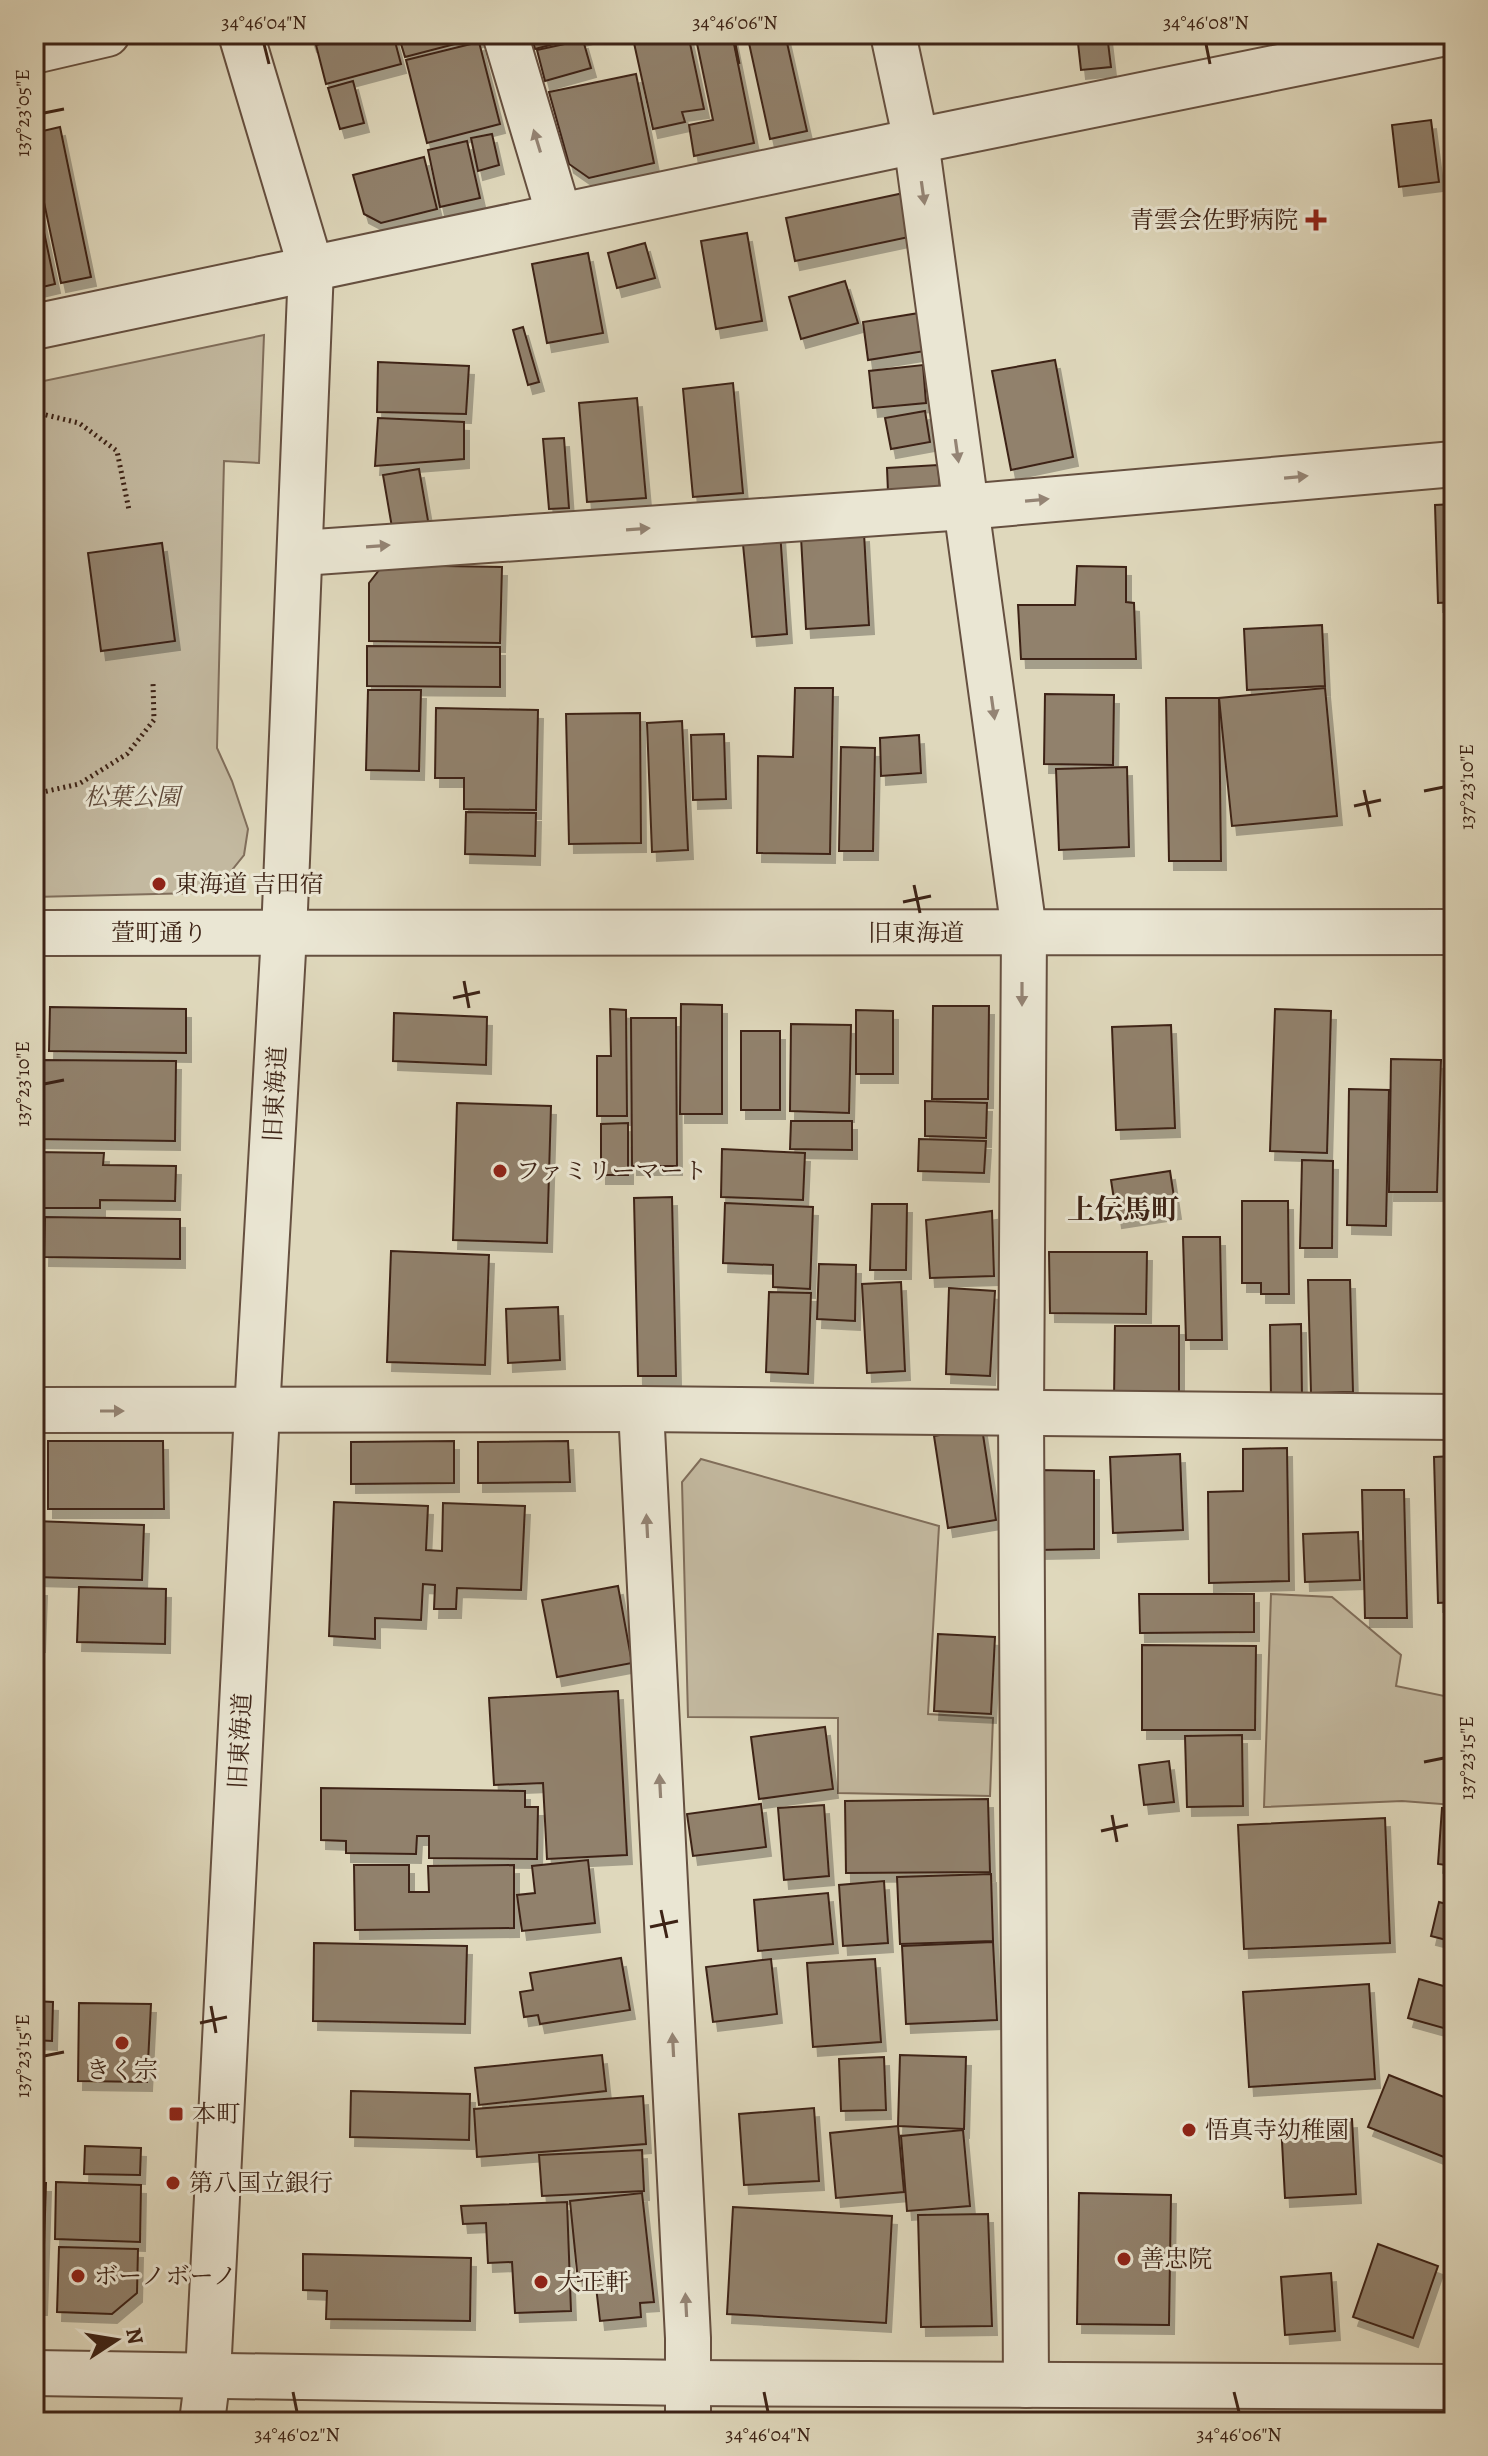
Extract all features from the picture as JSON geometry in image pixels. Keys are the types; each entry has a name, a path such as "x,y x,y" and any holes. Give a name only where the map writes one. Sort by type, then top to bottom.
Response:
{"street":[{"path":"34,51 107,34"},
{"path":"241,34 311,268 284,934"},
{"path":"505,34 559,215"},
{"path":"893,34 916,141 1024,931 1021,1412 1026,2385"},
{"path":"34,327 559,215 1441,34"},
{"path":"301,553 965,507 1454,464"},
{"name":"旧東海道","path":"202,2422 208,2374 284,934 1454,932"},
{"name":"萱町通り","path":"34,933 284,934"},
{"path":"641,1409 689,2402"},
{"path":"34,1410 641,1409 1454,1417"},
{"path":"34,2373 208,2374 689,2402 1026,2385 1454,2387"}],"path":[{"path":"34,412 79,423 117,451 129,510"},
{"path":"34,794 79,784 127,754 154,720 153,683"}],"green space":[{"name":"松葉公園","path":"264,335 259,463 224,461 217,748 248,829 244,855 224,880 197,893 34,897 34,383"},
{"path":"701,1459 939,1526 928,1714 993,1718 990,1796 838,1793 838,1718 688,1717 682,1482"},
{"path":"1271,1594 1332,1597 1401,1655 1396,1686 1454,1698 1454,1805 1402,1801 1264,1807"}],"building":[{"path":"309,34 343,34 312,43"},
{"path":"356,34 393,34 401,64 326,84 316,45"},
{"path":"398,34 477,34 478,38 405,57"},
{"path":"531,34 588,34 588,35 535,49"},
{"path":"632,34 688,34 704,109 682,112 685,122 653,129"},
{"path":"695,34 732,34 754,143 694,156 689,125 713,120"},
{"path":"747,34 785,34 807,131 770,139"},
{"path":"1077,34 1107,34 1111,67 1081,70"},
{"path":"583,40 591,68 545,81 537,50"},
{"path":"479,42 500,124 427,143 406,60"},
{"path":"636,74 654,163 589,178 569,164 549,92"},
{"path":"353,81 364,123 340,129 328,88"},
{"path":"1431,120 1439,182 1399,187 1392,125"},
{"path":"60,127 91,277 61,283 34,155 34,133"},
{"path":"492,134 499,165 478,171 471,138"},
{"path":"467,141 480,198 440,207 428,150"},
{"path":"424,157 437,209 381,223 364,214 353,175"},
{"path":"34,185 55,284 34,289"},
{"path":"913,191 923,234 795,261 786,218"},
{"path":"747,233 762,321 716,329 701,241"},
{"path":"645,243 655,278 617,288 608,253"},
{"path":"588,253 603,333 547,343 532,264"},
{"path":"845,281 858,323 801,339 789,297"},
{"path":"919,313 925,351 868,360 863,322"},
{"path":"523,327 539,382 528,385 513,330"},
{"path":"1055,360 1073,457 1011,470 992,371"},
{"path":"378,362 469,366 466,414 377,412"},
{"path":"923,365 926,403 873,408 869,371"},
{"path":"733,383 743,493 693,497 683,389"},
{"path":"637,398 646,498 587,502 579,403"},
{"path":"925,411 930,442 891,449 885,418"},
{"path":"378,418 464,422 464,459 375,466"},
{"path":"564,438 569,508 549,509 543,439"},
{"path":"938,465 940,488 888,492 887,468"},
{"path":"419,469 430,532 394,539 383,475"},
{"path":"1454,504 1454,602 1438,603 1435,505"},
{"path":"780,531 787,634 752,637 742,534"},
{"path":"864,533 869,625 806,629 801,537"},
{"path":"162,543 175,641 101,651 88,553"},
{"path":"383,565 502,567 500,643 369,641 369,583"},
{"path":"1077,566 1126,567 1126,602 1134,603 1136,659 1021,659 1018,605 1075,605"},
{"path":"1322,625 1325,686 1247,690 1244,629"},
{"path":"367,646 500,647 500,687 367,686"},
{"path":"795,688 833,688 830,854 757,853 758,756 793,757"},
{"path":"1325,688 1337,816 1232,826 1219,698"},
{"path":"368,690 421,690 419,771 366,770"},
{"path":"1045,694 1114,695 1113,765 1044,764"},
{"path":"1166,698 1219,698 1221,861 1169,861"},
{"path":"436,708 538,710 536,810 464,809 464,778 435,778"},
{"path":"640,713 641,843 569,844 566,714"},
{"path":"682,721 688,850 652,852 647,723"},
{"path":"724,734 726,799 693,800 691,735"},
{"path":"919,735 921,773 881,776 880,738"},
{"path":"841,747 875,748 873,851 839,851"},
{"path":"1127,767 1129,847 1059,850 1056,769"},
{"path":"466,812 536,813 535,856 465,854"},
{"path":"681,1004 722,1005 722,1114 680,1114"},
{"path":"933,1006 989,1006 988,1099 932,1099"},
{"path":"50,1007 186,1009 186,1053 49,1051"},
{"path":"610,1009 626,1010 627,1116 597,1116 597,1056 611,1056"},
{"path":"1275,1009 1331,1011 1327,1153 1270,1151"},
{"path":"856,1010 893,1011 893,1074 856,1074"},
{"path":"394,1013 487,1017 486,1065 393,1061"},
{"path":"631,1018 676,1018 677,1166 632,1166"},
{"path":"791,1024 851,1025 849,1113 790,1111"},
{"path":"1171,1025 1175,1128 1116,1130 1112,1027"},
{"path":"741,1031 780,1031 780,1110 741,1110"},
{"path":"1391,1059 1441,1060 1437,1192 1389,1192"},
{"path":"40,1060 176,1061 175,1141 34,1139 34,1102 40,1102"},
{"path":"1349,1089 1389,1090 1386,1226 1347,1225"},
{"path":"925,1101 987,1103 986,1138 925,1136"},
{"path":"457,1103 551,1106 547,1243 453,1240"},
{"path":"791,1121 852,1121 852,1150 790,1149"},
{"path":"628,1123 628,1175 601,1175 601,1124"},
{"path":"919,1139 986,1141 984,1173 918,1171"},
{"path":"722,1149 805,1153 803,1200 721,1197"},
{"path":"34,1152 104,1153 103,1165 176,1166 175,1201 100,1200 100,1208 34,1208"},
{"path":"1302,1160 1333,1161 1332,1248 1300,1248"},
{"path":"1170,1171 1176,1210 1117,1219 1111,1180"},
{"path":"672,1197 676,1376 638,1376 634,1198"},
{"path":"1242,1201 1288,1201 1289,1294 1261,1294 1261,1283 1242,1283"},
{"path":"725,1203 813,1207 810,1289 773,1287 773,1265 723,1263"},
{"path":"872,1204 907,1204 906,1270 870,1270"},
{"path":"992,1211 994,1276 930,1278 926,1220"},
{"path":"45,1217 180,1219 180,1259 44,1257"},
{"path":"1183,1237 1220,1237 1222,1340 1186,1340"},
{"path":"391,1251 489,1255 485,1365 387,1362"},
{"path":"1049,1252 1147,1252 1146,1314 1050,1313"},
{"path":"819,1264 856,1265 855,1321 817,1319"},
{"path":"1308,1280 1350,1280 1353,1392 1311,1393"},
{"path":"901,1282 905,1371 867,1373 862,1284"},
{"path":"949,1288 995,1291 990,1376 946,1374"},
{"path":"769,1292 811,1293 808,1374 766,1372"},
{"path":"558,1307 560,1360 508,1363 506,1309"},
{"path":"1301,1324 1302,1397 1271,1398 1270,1325"},
{"path":"1115,1326 1179,1326 1179,1399 1114,1399"},
{"path":"982,1428 996,1520 948,1528 934,1436"},
{"path":"48,1441 163,1441 164,1509 48,1509"},
{"path":"454,1441 454,1483 351,1484 351,1442"},
{"path":"568,1441 570,1482 478,1483 478,1442"},
{"path":"1287,1448 1289,1581 1209,1583 1208,1492 1243,1491 1243,1449"},
{"path":"1180,1454 1183,1530 1113,1533 1110,1457"},
{"path":"1454,1456 1454,1602 1438,1603 1434,1457"},
{"path":"1037,1470 1094,1471 1094,1549 1037,1550"},
{"path":"1362,1490 1404,1490 1407,1618 1365,1618"},
{"path":"334,1502 428,1506 426,1550 442,1551 443,1503 525,1506 521,1590 457,1588 456,1609 434,1609 435,1585 423,1584 421,1620 375,1618 375,1639 329,1636"},
{"path":"34,1521 144,1525 142,1580 34,1577"},
{"path":"1358,1532 1360,1580 1305,1582 1303,1534"},
{"path":"618,1586 632,1663 557,1677 542,1600"},
{"path":"34,1587 42,1587 40,1643 34,1643"},
{"path":"79,1587 166,1589 165,1644 77,1642"},
{"path":"1139,1594 1254,1594 1254,1632 1140,1633"},
{"path":"938,1634 995,1637 991,1714 934,1711"},
{"path":"1142,1645 1256,1646 1255,1730 1142,1730"},
{"path":"618,1691 627,1855 547,1859 543,1783 494,1785 489,1698"},
{"path":"825,1727 833,1789 759,1799 751,1737"},
{"path":"1242,1735 1243,1806 1187,1807 1185,1736"},
{"path":"1169,1761 1174,1802 1144,1805 1139,1765"},
{"path":"321,1788 525,1791 525,1807 538,1807 537,1859 429,1858 429,1836 417,1836 416,1854 346,1853 346,1841 321,1840"},
{"path":"988,1799 990,1872 846,1873 845,1801"},
{"path":"761,1804 766,1847 693,1856 687,1814"},
{"path":"824,1805 829,1876 784,1880 778,1808"},
{"path":"1442,1808 1454,1808 1454,1866 1438,1864"},
{"path":"1385,1818 1390,1943 1244,1949 1238,1825"},
{"path":"588,1860 595,1923 522,1931 517,1895 535,1893 532,1866"},
{"path":"354,1865 409,1865 409,1892 429,1892 428,1866 514,1865 514,1928 355,1930"},
{"path":"991,1874 993,1941 900,1944 897,1877"},
{"path":"884,1881 888,1943 843,1946 839,1885"},
{"path":"828,1893 833,1944 758,1951 754,1900"},
{"path":"1439,1902 1454,1906 1454,1942 1431,1936"},
{"path":"993,1942 997,2020 906,2024 902,1946"},
{"path":"314,1943 467,1946 465,2024 313,2021"},
{"path":"621,1958 630,2010 540,2024 538,2015 524,2017 520,1992 533,1990 530,1973"},
{"path":"771,1959 777,2014 713,2022 706,1967"},
{"path":"875,1959 881,2042 813,2047 807,1963"},
{"path":"1419,1979 1454,1989 1454,2031 1408,2018"},
{"path":"1369,1984 1375,2079 1249,2087 1243,1992"},
{"path":"34,2001 53,2002 52,2041 34,2040"},
{"path":"79,2003 151,2004 147,2082 78,2081"},
{"path":"602,2055 606,2091 479,2105 475,2068"},
{"path":"900,2055 966,2057 964,2129 898,2126"},
{"path":"884,2057 886,2110 841,2111 839,2059"},
{"path":"1389,2075 1454,2101 1454,2161 1368,2127"},
{"path":"351,2091 470,2094 469,2140 350,2137"},
{"path":"643,2096 646,2144 477,2157 474,2109"},
{"path":"814,2108 819,2181 744,2185 739,2114"},
{"path":"1352,2119 1356,2194 1285,2198 1281,2123"},
{"path":"898,2126 904,2192 836,2198 830,2133"},
{"path":"963,2130 970,2206 907,2211 901,2136"},
{"path":"85,2146 141,2148 140,2175 84,2174"},
{"path":"642,2150 644,2191 542,2196 539,2155"},
{"path":"56,2182 141,2185 140,2242 55,2239"},
{"path":"34,2183 46,2183 42,2306 34,2306"},
{"path":"642,2193 654,2302 640,2303 641,2317 600,2321 595,2278 578,2281 570,2201"},
{"name":"善忠院","path":"1079,2193 1171,2195 1169,2325 1077,2324"},
{"path":"567,2202 571,2311 515,2313 512,2262 488,2263 486,2223 463,2224 461,2206"},
{"path":"733,2207 892,2216 886,2323 727,2314"},
{"path":"988,2214 992,2326 921,2327 918,2215"},
{"path":"1378,2244 1438,2266 1413,2338 1353,2317"},
{"path":"59,2247 138,2249 137,2293 112,2314 57,2312"},
{"path":"303,2254 471,2258 470,2321 326,2319 327,2291 303,2290"},
{"path":"1331,2273 1335,2331 1285,2335 1281,2277"}],"place":[{"name":"青雲会佐野病院","path":"1316,220"},
{"name":"東海道 吉田宿","path":"159,884"},
{"name":"ファミリーマート","path":"500,1171"},
{"name":"きく宗","path":"122,2043"},
{"name":"本町","path":"176,2114"},
{"name":"悟真寺幼稚園","path":"1189,2130"},
{"name":"第八国立銀行","path":"173,2183"},
{"name":"善忠院","path":"1124,2259"},
{"name":"ボーノボーノ","path":"78,2276"},
{"name":"大正軒","path":"541,2282"}],"district":[{"name":"上伝馬町","path":"1123,1210"}]}
